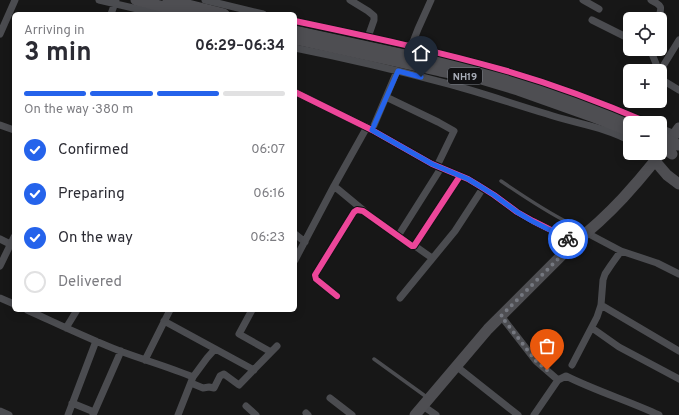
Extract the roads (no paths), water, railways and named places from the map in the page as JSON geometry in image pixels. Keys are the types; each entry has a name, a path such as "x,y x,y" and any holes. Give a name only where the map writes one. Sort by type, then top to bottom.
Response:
{"highway":[{"path":"136,0 184,12"},
{"path":"168,0 216,12"},
{"name":"NH19","path":"297,31 493,74 544,90 623,120"},
{"name":"NH19","path":"297,38 440,71 478,78 518,90 594,117 623,129"},
{"path":"667,139 677,144"},
{"path":"667,145 677,144"},
{"path":"415,415 488,329 585,232 616,205 655,161 677,144"},
{"path":"655,161 667,175 679,184"}],"street":[{"path":"0,34 15,0"},
{"path":"99,0 116,2 152,12"},
{"path":"205,0 255,12"},
{"path":"350,0 374,16 368,37"},
{"path":"411,47 431,0"},
{"path":"651,0 661,6 660,12"},
{"path":"586,1 599,9"},
{"path":"113,12 116,2"},
{"path":"116,2 133,12"},
{"path":"592,20 623,36"},
{"path":"297,21 470,61 574,93 632,116"},
{"path":"664,64 679,40"},
{"path":"297,48 398,71 460,87 562,119 606,130 623,137"},
{"path":"297,256 334,186 386,97 398,71"},
{"path":"667,83 679,90"},
{"path":"297,93 369,128 411,153 483,188 532,221 575,242"},
{"path":"386,97 454,131 439,167 398,236"},
{"path":"0,126 12,129"},
{"path":"667,135 677,144"},
{"path":"415,246 460,176"},
{"path":"334,186 363,211 412,246 415,246 432,258"},
{"path":"400,298 455,231 483,188"},
{"path":"337,296 316,279 315,274 354,212 357,210 363,211"},
{"path":"585,232 621,250 657,263 679,274"},
{"path":"297,236 305,242"},
{"path":"0,239 10,244"},
{"path":"0,266 12,240"},
{"path":"572,365 598,317 601,305 602,280 621,250"},
{"path":"0,298 12,303"},
{"path":"601,305 679,351"},
{"path":"31,312 121,352 176,370 203,388 214,388 220,376 224,374 239,385 277,346"},
{"path":"66,328 76,312"},
{"path":"145,360 169,312"},
{"path":"251,312 239,334 271,352"},
{"path":"501,316 536,361 558,380"},
{"path":"164,321 254,370"},
{"path":"592,328 625,350 679,380"},
{"path":"68,415 96,341"},
{"path":"179,415 192,380 215,349"},
{"path":"72,403 93,413 121,352"},
{"path":"456,366 518,415"},
{"path":"534,415 558,380 566,376 583,385 638,405 659,415"},
{"path":"330,398 352,415"},
{"path":"426,402 436,415"},
{"path":"246,406 256,415"},
{"path":"0,412 9,415"}],"lane":[{"path":"501,181 529,200 570,223"},
{"path":"374,359 426,402"}]}
